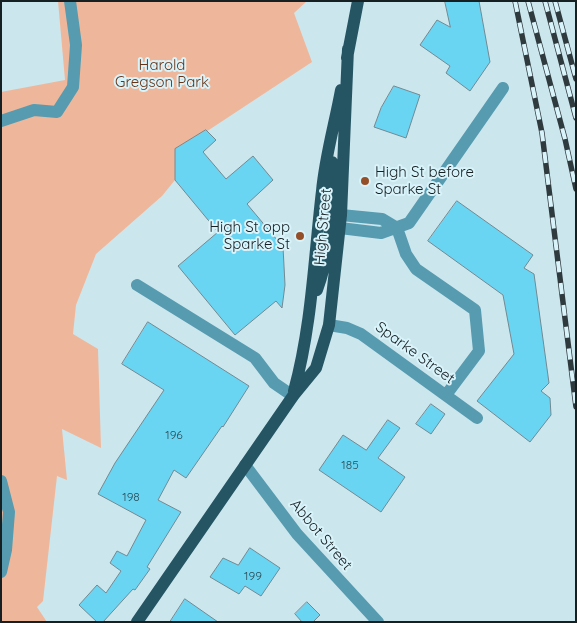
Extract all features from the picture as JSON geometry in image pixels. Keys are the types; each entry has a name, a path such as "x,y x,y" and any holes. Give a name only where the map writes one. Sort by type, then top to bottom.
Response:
{"main road":[{"name":"High Street","path":"293,396 302,364 310,309 322,189 358,1"},
{"name":"High Street","path":"137,622 293,396 316,368 329,325 338,221 348,49"},
{"path":"310,309 327,263 338,221 334,194 332,139"}],"street":[{"path":"1,121 34,110 57,112 73,87 76,45 70,1"},
{"path":"396,228 413,219 503,88"},
{"path":"338,221 382,220 396,228 406,254 416,269 475,310 479,351 446,395"},
{"path":"137,285 255,358 274,383 293,396"},
{"name":"Sparke Street","path":"329,325 347,328 360,334 478,418"},
{"name":"Abbot Street","path":"245,465 297,534 378,622"},
{"path":"1,481 9,512 6,550 1,572"}],"green space":[{"name":"Harold Gregson Park","path":"58,1 307,1 294,13 312,62 177,151 175,180 162,196 96,254 76,305 73,334 98,349 101,448 62,429 67,480 57,476 43,601 37,607 47,622 1,622 1,92 65,80"}],"building":[{"path":"445,1 479,1 490,62 470,91 446,73 450,66 420,45 437,20 450,27"},
{"path":"394,86 420,95 406,138 374,127 381,108"},
{"path":"206,130 216,140 203,152 226,179 253,156 273,180 247,204 283,247 285,285 282,308 276,301 235,335 178,266 218,232 175,180 175,149"},
{"path":"457,201 533,255 524,268 534,274 549,383 541,391 550,398 551,415 530,442 477,401 514,354 503,295 428,241"},
{"path":"148,322 249,386 223,427 186,478 174,470 158,500 181,512 147,567 150,569 135,590 133,589 103,622 97,622 79,605 97,585 106,593 121,571 110,563 117,551 127,556 146,520 98,494 115,463 164,390 122,364"},
{"path":"431,404 445,414 431,434 416,424"},
{"path":"388,420 400,428 378,458 405,477 381,512 319,470 343,435 366,450"},
{"path":"250,548 280,568 261,596 245,586 239,594 210,577 223,558 238,565"},
{"path":"185,599 218,622 170,622"},
{"path":"307,602 320,615 313,622 302,622 295,614"}],"railway":[{"path":"515,1 542,133 576,407"},
{"path":"528,1 565,139 576,189"},
{"path":"545,1 576,118"},
{"path":"555,1 576,79"}],"place":[{"name":"High St before Sparke St","path":"365,181"},
{"name":"High St opp Sparke St","path":"300,236"}]}
